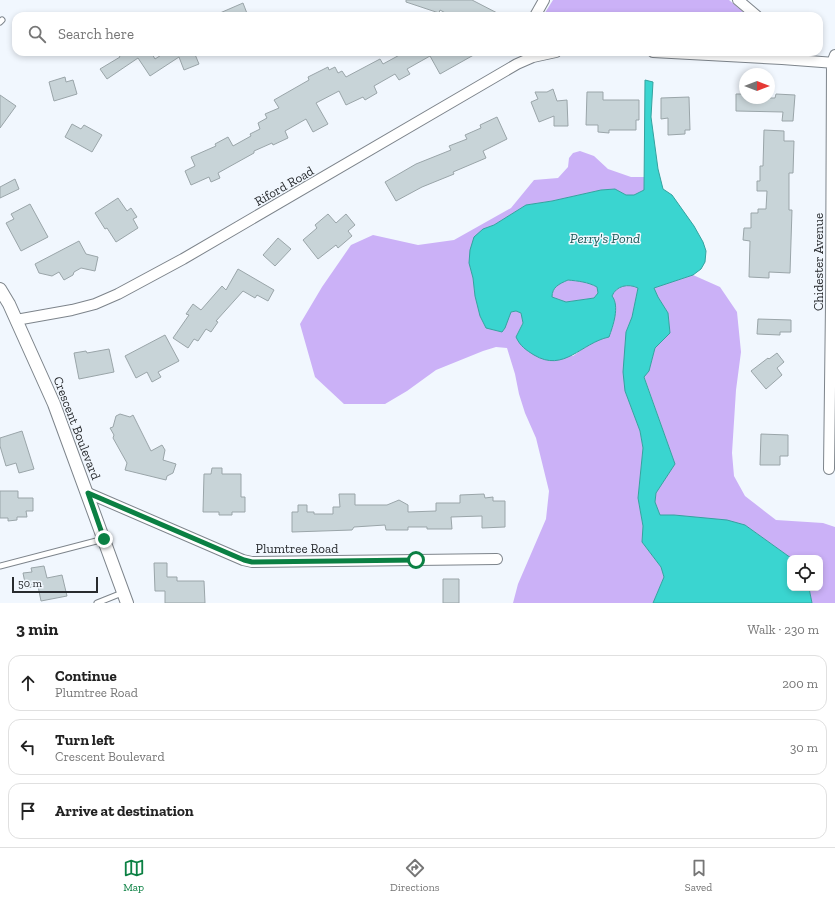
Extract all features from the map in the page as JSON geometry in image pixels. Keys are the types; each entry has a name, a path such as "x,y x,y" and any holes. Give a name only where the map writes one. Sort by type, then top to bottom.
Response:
{"street":[{"path":"538,12 544,0"},
{"path":"738,0 752,12"},
{"name":"Riford Road","path":"16,320 72,310 95,304 118,294 183,259 530,56"},
{"path":"783,56 834,61"},
{"name":"Chidester Avenue","path":"829,469 833,304 834,61"},
{"name":"Crescent Boulevard","path":"0,289 4,302 16,320 54,404 88,493 125,598"},
{"name":"Plumtree Road","path":"88,493 244,560 252,562 496,559"}],"lane":[{"path":"0,566 104,539"},
{"path":"97,603 125,598"}],"shaded area":[{"path":"553,0 729,0 743,12 546,12"},
{"path":"580,151 594,156 608,169 631,177 644,177 644,190 634,195 626,195 615,189 601,190 526,205 494,225 483,229 469,263 480,316 486,328 502,332 511,312 516,311 521,313 523,322 516,337 573,356 594,342 609,337 616,310 612,296 616,290 623,286 634,286 638,288 632,317 626,332 625,391 640,431 643,448 638,498 643,526 642,542 661,567 664,577 653,603 513,603 518,584 546,519 549,491 536,438 525,413 507,348 496,347 483,351 436,370 407,391 385,404 344,404 315,377 300,324 322,287 351,245 373,235 418,245 454,240 511,208 534,180 558,178 568,167 569,158 573,153"},
{"path":"693,275 720,287 737,312 741,352 736,390 732,453 734,476 745,496 776,520 823,523 835,527 835,603 812,603 810,591 823,591 823,555 787,555 745,525 674,515 660,515 655,502 656,493 675,464 644,376 649,371 655,348 670,333 668,313 654,288"},
{"path":"568,280 594,285 597,287 598,293 594,298 566,302 552,297 555,288 559,284"}],"water":[{"name":"Perry's Pond","path":"645,80 653,82 651,117 658,169 663,189 672,195 694,226 706,251 705,262 701,269 693,275 654,288 668,313 670,333 655,348 649,371 644,377 675,464 656,493 655,502 660,515 727,520 745,525 787,555 787,591 810,591 812,603 653,603 664,577 661,567 642,542 643,526 638,498 643,448 640,431 625,391 623,372 626,332 632,317 638,288 634,286 623,286 616,290 612,296 616,310 609,337 599,340 564,359 554,361 545,360 534,355 519,343 516,337 523,323 521,313 516,311 511,312 502,332 486,328 480,316 469,263 470,250 474,237 483,229 494,225 526,205 601,190 615,189 626,195 634,195 644,190","holes":["568,280 583,282 597,287 598,293 594,298 566,302 552,297 555,288"]}],"building":[{"path":"406,0 472,0 495,12 444,12 440,10 439,12 436,12 406,2"},
{"path":"243,3 246,12 222,12"},
{"path":"153,56 155,59 160,56 196,56 199,64 184,70 179,57 150,76 138,58 107,79 100,69 120,57"},
{"path":"398,56 430,56 407,69 410,74 399,80 395,74 374,86 377,93 365,100 363,97 346,105 339,91 316,103 328,124 313,132 306,119 285,131 288,138 254,151 254,153 218,173 220,178 211,182 209,177 191,185 185,171 195,166 191,157 216,146 215,144 228,137 233,146 251,136 250,134 260,129 258,123 267,118 265,114 279,108 274,100 309,80 308,77 328,67 329,70 335,67 338,73 342,71 346,77 380,59 383,64"},
{"path":"430,56 472,56 440,74"},
{"path":"65,77 66,82 73,80 77,94 54,101 49,82"},
{"path":"553,89 557,101 567,100 568,126 554,126 554,116 539,122 531,102 538,99 535,92 547,92"},
{"path":"587,92 603,92 603,100 639,100 639,120 636,120 636,130 609,130 609,133 598,132 598,125 586,125"},
{"path":"736,94 739,94 739,104 775,104 776,94 795,95 793,121 782,121 783,112 736,111"},
{"path":"0,95 16,106 0,128"},
{"path":"689,97 690,130 685,130 685,134 668,135 668,118 661,119 661,98"},
{"path":"497,117 507,139 483,151 486,158 453,172 454,174 422,187 396,201 385,182 416,164 451,150 449,146 467,139 465,135 481,128 480,125"},
{"path":"72,124 81,129 84,125 102,135 92,152 65,137"},
{"path":"764,130 784,131 784,141 794,141 793,173 789,173 789,210 792,210 790,273 769,272 769,278 749,277 750,241 743,240 744,228 751,228 751,213 758,213 758,209 766,209 767,191 757,191 757,181 760,181 760,166 763,166"},
{"path":"15,179 19,189 0,198 0,187"},
{"path":"118,198 127,211 131,208 137,217 133,219 138,228 116,242 107,228 105,229 95,213"},
{"path":"30,204 48,237 21,251 6,223 14,219 11,214"},
{"path":"328,214 336,223 346,214 355,225 348,231 352,236 338,248 336,245 318,259 303,240 317,228 315,225"},
{"path":"278,238 291,249 275,266 263,255"},
{"path":"79,241 86,254 98,257 95,271 81,268 64,280 59,272 52,276 39,273 35,264"},
{"path":"238,269 274,290 268,301 257,295 255,298 243,291 216,321 218,322 211,332 206,329 198,341 194,339 188,348 173,338 189,315 186,314 193,304 201,310 222,286 226,290"},
{"path":"758,319 791,320 791,332 780,332 780,335 757,334"},
{"path":"165,335 179,361 158,372 161,377 152,382 147,372 136,378 125,356"},
{"path":"109,349 114,372 79,379 74,353 86,351 87,353"},
{"path":"777,353 784,362 777,368 782,375 766,389 751,371"},
{"path":"120,414 130,417 133,415 151,451 162,445 165,450 163,460 176,464 173,473 167,476 166,480 125,470 127,463 113,438 114,435 110,428 113,427 116,416"},
{"path":"22,431 34,469 19,473 16,463 6,466 0,446 0,438"},
{"path":"761,434 788,435 788,456 780,456 780,465 760,465"},
{"path":"212,468 222,468 222,474 241,474 241,497 245,497 245,512 232,512 232,515 219,515 219,512 203,512 204,474 211,474"},
{"path":"0,491 18,491 18,498 33,498 33,511 26,511 27,517 17,517 17,520 8,521 8,518 0,518"},
{"path":"339,494 355,494 355,505 387,505 399,500 408,505 408,512 436,511 436,503 460,503 460,495 484,494 485,498 493,497 493,501 505,501 505,527 482,528 482,516 451,517 452,529 408,527 408,530 386,530 385,525 354,527 352,530 292,532 292,512 298,512 298,505 307,505 307,512 314,512 314,514 333,514 333,507 340,507"},
{"path":"154,563 167,563 167,577 177,577 177,581 204,581 205,603 165,603 165,591 155,591"},
{"path":"44,566 47,578 62,575 67,596 41,601 38,586 26,588 23,573 32,572 31,568"},
{"path":"443,579 459,579 459,603 443,603"}],"route":[{"path":"104,539 88,493 244,560 252,562 416,560"}]}
